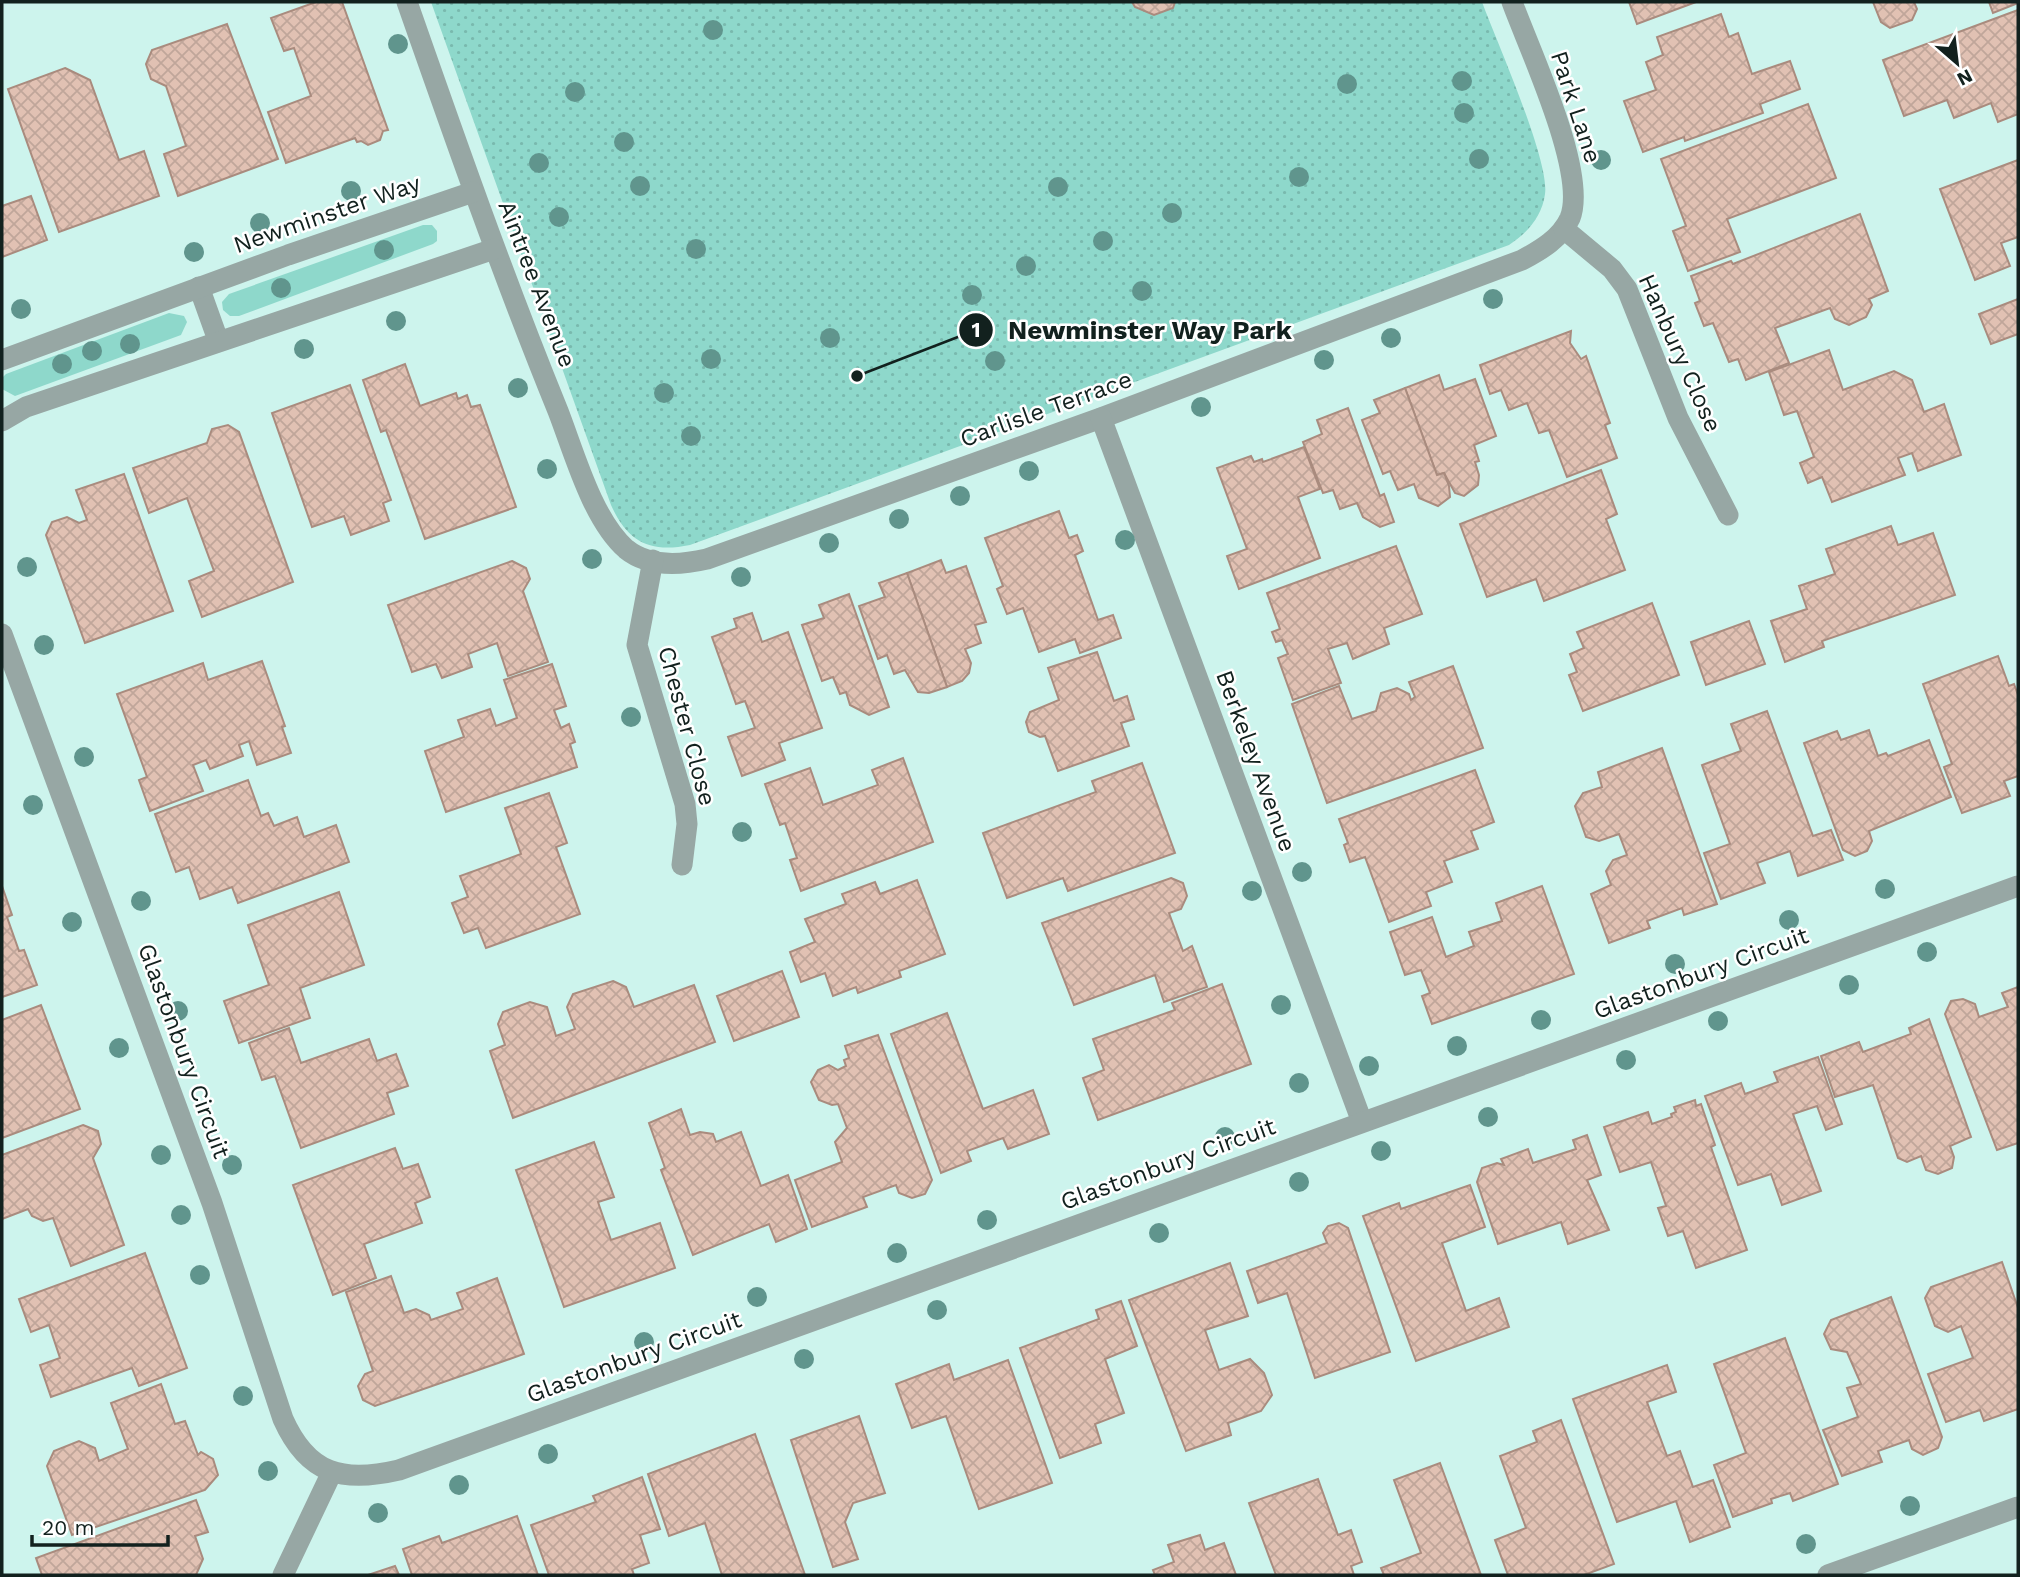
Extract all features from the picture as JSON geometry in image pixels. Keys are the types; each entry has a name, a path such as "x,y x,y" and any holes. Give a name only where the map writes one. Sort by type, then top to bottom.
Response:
{"street":[{"name":"Aintree Avenue","path":"407,2 494,250 593,500 627,550 653,560"},
{"name":"Park Lane","path":"1512,2 1571,168 1575,199 1564,229"},
{"name":"Newminster Way","path":"2,360 199,287 473,192"},
{"name":"Carlisle Terrace","path":"653,560 672,564 707,559 1101,418 1522,260 1545,248 1564,229"},
{"name":"Hanbury Close","path":"1564,229 1612,269 1627,289 1678,418 1728,515"},
{"path":"2,421 26,407 218,340 494,250"},
{"path":"199,287 218,340"},
{"name":"Berkeley Avenue","path":"1101,418 1362,1122"},
{"name":"Chester Close","path":"653,560 637,645 685,804 687,824 682,865"},
{"name":"Glastonbury Circuit","path":"2,634 212,1203 283,1419 293,1440 314,1463 332,1472 368,1477 400,1470 2018,886"},
{"path":"283,1575 332,1472"},
{"path":"1828,1575 2018,1507"}],"green space":[{"path":"431,2 1482,2 1531,129 1544,178 1545,194 1541,210 1533,224 1509,245 690,545 652,546 633,536 625,528 611,505"},
{"path":"423,225 432,225 437,231 437,241 433,244 239,316 230,316 223,310 222,302 229,294"},
{"path":"169,313 184,316 187,322 181,335 15,396 2,389 2,378 6,374"}],"building":[{"path":"316,2 342,2 388,130 383,131 380,140 368,145 357,142 355,138 286,163 268,112 311,96 294,48 284,51 271,18"},
{"path":"1132,2 1175,2 1173,8 1154,15 1135,7"},
{"path":"1629,2 1696,2 1637,24"},
{"path":"1873,2 1914,2 1917,9 1912,20 1890,28 1881,22"},
{"path":"1989,2 2018,2 2018,3 1993,13"},
{"path":"2018,10 2018,114 1998,122 1991,103 1954,118 1947,100 1904,116 1883,60"},
{"path":"1721,14 1729,37 1738,33 1752,74 1790,61 1800,89 1760,104 1763,113 1685,141 1684,137 1643,152 1624,101 1656,90 1646,62 1663,55 1657,37"},
{"path":"227,24 278,159 178,196 164,154 186,146 166,86 151,79 146,64 152,50"},
{"path":"65,68 90,80 119,160 144,151 159,196 59,232 8,89"},
{"path":"1808,104 1836,178 1727,219 1740,252 1688,271 1673,231 1686,226 1661,159"},
{"path":"2018,160 2018,237 2001,243 2010,266 1975,280 1940,189"},
{"path":"31,196 47,240 2,257 2,206"},
{"path":"1860,214 1888,291 1869,299 1872,305 1866,317 1849,325 1835,319 1830,308 1775,328 1789,363 1746,380 1738,359 1729,362 1713,323 1704,326 1695,303 1700,301 1691,276 1731,261 1733,264"},
{"path":"2018,299 2018,334 1991,344 1979,314"},
{"path":"1571,331 1570,343 1581,359 1586,356 1610,423 1605,425 1617,458 1567,477 1549,430 1539,433 1527,403 1509,410 1501,390 1490,394 1480,365"},
{"path":"1829,350 1843,390 1894,371 1912,380 1924,412 1944,404 1961,455 1918,471 1912,453 1898,458 1905,475 1832,502 1822,477 1808,483 1800,463 1814,457 1797,411 1784,415 1769,372"},
{"path":"405,364 420,406 456,393 458,399 467,395 471,407 480,405 516,507 425,539 386,430 381,432 363,380"},
{"path":"1439,375 1444,390 1475,379 1496,436 1474,445 1479,461 1475,462 1479,475 1478,485 1464,496 1455,493 1444,473 1437,475 1405,388"},
{"path":"350,385 391,500 383,503 389,521 351,535 344,516 312,527 272,413"},
{"path":"1405,388 1437,475 1444,473 1449,486 1450,497 1438,506 1419,498 1414,484 1398,490 1390,471 1383,474 1362,420 1380,413 1374,400"},
{"path":"1348,408 1380,496 1384,494 1394,522 1380,527 1363,517 1357,503 1340,509 1333,490 1323,493 1303,442 1322,434 1317,420"},
{"path":"228,425 239,432 293,582 202,617 189,581 214,571 187,498 149,513 133,468 207,443 212,429"},
{"path":"1304,447 1320,489 1298,497 1320,558 1239,589 1227,556 1247,549 1217,468 1251,456 1254,462 1262,459 1263,462"},
{"path":"1601,470 1617,514 1606,519 1625,570 1544,601 1536,579 1487,597 1460,524"},
{"path":"124,474 173,611 85,643 46,535 52,522 67,517 79,523 87,520 76,490"},
{"path":"1059,511 1069,538 1077,535 1083,551 1075,555 1098,620 1113,615 1121,638 1080,653 1075,639 1039,652 1023,608 1007,614 997,589 1003,586 985,538"},
{"path":"1891,526 1898,545 1933,533 1955,595 1822,641 1824,647 1785,662 1771,621 1807,609 1799,586 1835,574 1826,549"},
{"path":"1396,546 1422,614 1384,628 1389,644 1353,659 1347,643 1328,649 1341,683 1293,700 1278,658 1288,654 1282,640 1276,642 1272,632 1280,629 1267,593"},
{"path":"941,560 946,573 966,566 986,622 975,625 981,643 965,649 971,663 969,673 962,681 947,687 907,573"},
{"path":"512,561 526,568 530,579 523,591 548,662 508,676 497,643 468,654 472,667 442,678 436,664 412,672 388,605"},
{"path":"907,573 947,687 929,693 918,692 905,670 894,674 887,655 878,659 859,606 885,597 879,583"},
{"path":"849,594 889,707 869,715 850,705 846,692 840,694 833,677 822,681 802,625 824,618 819,605"},
{"path":"1652,603 1679,675 1583,711 1569,675 1577,672 1570,654 1584,648 1577,632"},
{"path":"752,613 762,642 788,632 822,728 779,743 785,760 742,776 728,737 755,728 745,701 736,704 712,637 737,628 734,619"},
{"path":"1749,621 1765,664 1706,685 1691,642"},
{"path":"1097,652 1114,701 1127,696 1134,719 1121,723 1129,746 1058,771 1045,736 1040,737 1029,732 1026,722 1030,712 1059,700 1048,668"},
{"path":"1998,656 2009,686 2014,684 2018,695 2018,776 2004,781 2010,796 1962,813 1944,767 1952,764 1923,684"},
{"path":"262,661 285,726 282,727 291,753 257,765 249,741 239,745 243,756 210,769 206,760 193,765 203,791 150,811 139,780 147,777 117,694 203,663 208,680"},
{"path":"552,664 566,706 554,710 561,728 569,724 575,742 570,744 577,767 446,812 425,751 464,737 458,720 490,709 496,726 517,718 504,680"},
{"path":"1453,666 1483,748 1327,803 1292,704 1339,686 1352,719 1376,711 1381,693 1397,688 1409,694 1411,700 1415,697 1409,682"},
{"path":"1767,711 1813,836 1831,830 1843,860 1798,876 1790,851 1757,863 1765,883 1721,899 1704,853 1730,844 1702,765 1741,751 1731,724"},
{"path":"1869,730 1878,756 1886,753 1888,756 1929,740 1951,797 1869,831 1872,841 1867,851 1855,856 1843,850 1804,743 1837,731 1841,740"},
{"path":"1662,748 1717,904 1684,915 1682,908 1647,921 1650,928 1609,943 1591,894 1611,885 1606,871 1613,860 1627,855 1619,834 1599,841 1586,837 1575,806 1583,793 1602,787 1598,772"},
{"path":"903,758 933,842 801,891 790,860 797,858 785,823 780,825 765,784 810,768 823,805 878,785 872,770"},
{"path":"1142,763 1175,853 1068,891 1063,878 1007,898 983,833 1096,792 1092,781"},
{"path":"1475,770 1494,822 1471,831 1478,849 1444,861 1452,882 1426,892 1431,906 1389,922 1365,857 1350,862 1344,845 1348,843 1339,819"},
{"path":"248,780 261,816 268,813 274,826 297,817 304,837 336,825 349,862 238,903 232,887 200,899 189,867 176,872 155,814"},
{"path":"549,793 567,843 556,847 580,914 486,948 478,928 464,933 452,903 468,897 460,876 521,854 505,808"},
{"path":"1171,878 1183,883 1187,896 1181,909 1169,913 1183,951 1192,946 1207,987 1164,1002 1155,975 1074,1005 1042,923"},
{"path":"917,880 945,954 899,971 901,977 858,993 856,987 833,996 825,973 801,982 790,952 815,942 805,919 846,904 842,894 875,882 880,894"},
{"path":"2,886 12,915 7,917 19,951 24,950 37,985 2,997"},
{"path":"1542,886 1574,974 1432,1024 1422,996 1430,993 1421,970 1405,975 1390,932 1432,917 1446,957 1474,946 1469,932 1502,921 1496,903"},
{"path":"339,892 364,965 300,988 310,1018 239,1043 224,1001 269,985 248,925"},
{"path":"782,971 799,1017 734,1041 717,996"},
{"path":"613,981 626,987 634,1007 694,985 715,1042 513,1118 490,1051 505,1045 498,1024 503,1012 530,1002 547,1007 556,1036 575,1029 567,1007 573,994"},
{"path":"1222,984 1251,1064 1098,1120 1083,1078 1104,1070 1093,1039 1175,1010 1172,1003"},
{"path":"2018,987 2018,1143 1997,1150 1945,1014 1951,1001 1963,999 1975,1004 1979,1017 2008,1007 2002,993"},
{"path":"41,1005 80,1109 2,1138 2,1020"},
{"path":"947,1013 983,1109 1033,1090 1049,1134 1008,1149 1003,1138 967,1151 971,1161 941,1173 891,1034"},
{"path":"1929,1019 1971,1137 1950,1146 1954,1157 1952,1168 1938,1174 1926,1170 1921,1156 1907,1162 1898,1158 1873,1085 1835,1097 1821,1056 1859,1042 1863,1052 1911,1034 1909,1028"},
{"path":"289,1028 301,1063 369,1039 377,1061 396,1054 408,1086 387,1093 394,1114 301,1148 275,1076 262,1080 249,1043"},
{"path":"878,1035 932,1180 925,1194 912,1198 899,1193 896,1185 863,1197 867,1207 812,1227 795,1180 842,1162 835,1142 847,1128 838,1104 832,1105 819,1100 811,1082 818,1070 829,1065 838,1070 846,1066 844,1060 849,1058 845,1046"},
{"path":"1818,1057 1842,1124 1826,1130 1817,1106 1793,1114 1821,1191 1782,1205 1771,1174 1738,1185 1705,1096 1741,1083 1745,1094 1778,1082 1774,1072"},
{"path":"1695,1100 1696,1106 1701,1104 1715,1145 1711,1147 1747,1250 1696,1268 1683,1231 1668,1236 1658,1208 1666,1206 1651,1162 1620,1172 1604,1127 1648,1112 1652,1124 1672,1117 1671,1114 1676,1112 1674,1107"},
{"path":"681,1109 690,1135 700,1132 713,1134 716,1142 741,1132 761,1186 788,1175 807,1229 776,1242 769,1224 693,1255 661,1170 665,1168 649,1123"},
{"path":"83,1125 98,1131 101,1144 93,1158 124,1245 71,1266 53,1218 43,1221 32,1216 28,1209 2,1219 2,1155"},
{"path":"1587,1135 1601,1175 1587,1180 1609,1230 1568,1244 1561,1222 1498,1244 1477,1182 1482,1168 1497,1163 1504,1165 1501,1159 1528,1149 1533,1163 1576,1149 1573,1140"},
{"path":"594,1142 614,1197 598,1202 611,1240 660,1223 675,1268 564,1307 516,1170"},
{"path":"395,1148 403,1169 418,1164 430,1197 415,1203 422,1223 364,1244 376,1278 333,1295 293,1185"},
{"path":"1470,1185 1485,1227 1442,1243 1466,1311 1499,1298 1509,1327 1416,1361 1363,1216 1399,1203 1401,1209"},
{"path":"1339,1223 1348,1228 1390,1352 1315,1378 1287,1293 1258,1303 1247,1271 1327,1243 1323,1233 1328,1226"},
{"path":"145,1253 187,1368 139,1386 132,1368 51,1397 40,1365 60,1358 49,1325 31,1332 19,1299"},
{"path":"2002,1262 2018,1308 2018,1409 1984,1421 1980,1410 1946,1422 1928,1374 1973,1358 1961,1326 1948,1332 1935,1326 1925,1298 1931,1287"},
{"path":"1230,1263 1248,1316 1205,1330 1219,1370 1250,1359 1264,1373 1272,1395 1261,1411 1228,1423 1231,1435 1186,1451 1129,1300"},
{"path":"391,1276 404,1313 416,1309 429,1315 431,1320 463,1309 457,1293 497,1278 524,1354 375,1406 363,1400 358,1386 365,1374 373,1371 346,1292"},
{"path":"1891,1297 1942,1437 1938,1448 1923,1455 1912,1449 1909,1440 1878,1451 1882,1462 1842,1476 1823,1430 1858,1417 1847,1388 1861,1384 1847,1352 1831,1349 1824,1334 1831,1320"},
{"path":"1121,1301 1137,1346 1105,1359 1124,1413 1095,1424 1101,1443 1060,1458 1020,1348 1099,1319 1096,1310"},
{"path":"1785,1338 1838,1484 1793,1501 1790,1493 1771,1499 1772,1503 1733,1517 1714,1465 1746,1453 1714,1364"},
{"path":"1008,1360 1052,1483 979,1509 946,1416 912,1428 896,1384 949,1364 954,1380"},
{"path":"1667,1365 1676,1392 1647,1402 1667,1456 1680,1451 1693,1487 1713,1480 1730,1527 1690,1542 1676,1501 1617,1522 1573,1399"},
{"path":"161,1384 175,1424 185,1421 198,1455 201,1452 213,1459 218,1475 205,1490 72,1535 47,1466 54,1451 79,1441 95,1448 99,1461 128,1449 111,1403"},
{"path":"859,1416 885,1493 853,1503 845,1522 858,1559 833,1567 791,1440"},
{"path":"1561,1420 1614,1564 1584,1575 1508,1575 1495,1540 1526,1528 1500,1456 1537,1442 1533,1431"},
{"path":"755,1434 805,1575 722,1575 705,1523 669,1536 648,1474"},
{"path":"1440,1463 1481,1575 1384,1575 1381,1568 1421,1553 1394,1480"},
{"path":"642,1477 660,1529 640,1535 649,1563 632,1569 634,1575 549,1575 531,1525 596,1502 593,1496"},
{"path":"1318,1479 1338,1535 1351,1530 1362,1562 1351,1566 1354,1575 1276,1575 1249,1503"},
{"path":"196,1500 208,1532 195,1536 203,1559 196,1575 42,1575 36,1558"},
{"path":"517,1516 538,1575 412,1575 403,1549 439,1536 442,1543"},
{"path":"1200,1535 1205,1550 1224,1543 1236,1575 1155,1575 1153,1570 1174,1562 1168,1545"},
{"path":"395,1566 399,1575 368,1575"}],"place":[{"name":"Newminster Way Park","path":"857,376"}]}
